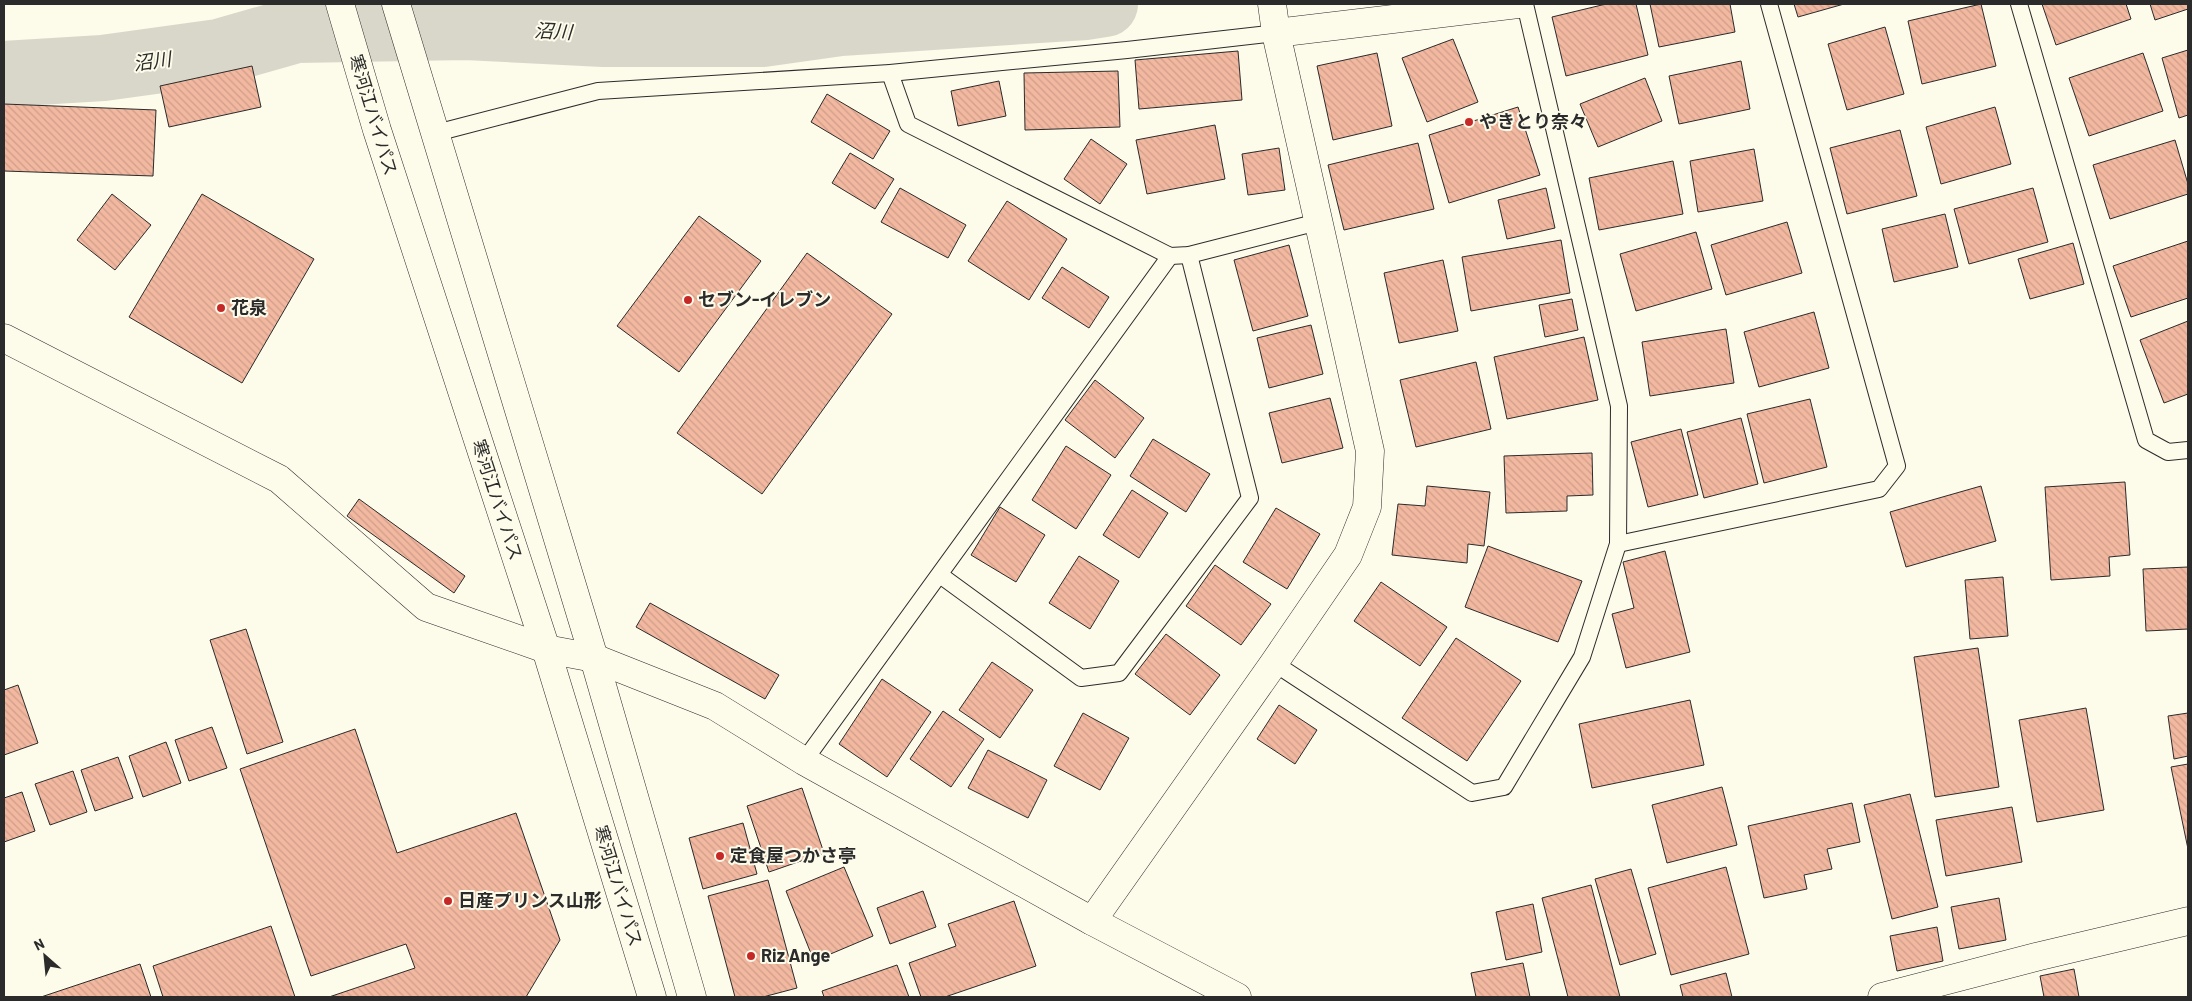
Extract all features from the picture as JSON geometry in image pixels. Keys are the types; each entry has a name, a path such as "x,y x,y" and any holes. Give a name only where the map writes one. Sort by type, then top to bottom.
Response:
{"main road":[{"name":"寒河江バイパス","path":"340,4 377,130 546,649 652,997"},
{"path":"396,4 594,658 692,997"},
{"path":"1092,920 1348,555 1367,507 1370,451 1276,33 1272,4"},
{"path":"1276,33 1518,4"},
{"path":"4,338 278,479 426,607 546,649 594,658 716,706 804,760 1092,920 1237,997"},
{"path":"1882,997 2040,956 2188,922"}],"lane":[{"path":"1274,663 1472,793 1504,787 1582,657 1618,544 1619,406 1525,4"},
{"path":"1618,544 1879,489 1897,466 1770,4"},
{"path":"2019,4 2146,440 2168,452 2188,450"},
{"path":"436,133 598,91 890,73 1127,50 1276,33"},
{"path":"890,73 908,124 1170,256 1189,255 1318,222"},
{"path":"940,575 1081,678 1119,673 1250,498 1189,255"},
{"path":"804,760 1170,256"}],"building":[{"path":"1606,4 1636,4 1648,55 1566,76 1552,17"},
{"path":"1650,4 1730,4 1735,32 1659,47"},
{"path":"1794,4 1844,4 1798,17"},
{"path":"1981,4 1996,66 1922,84 1908,21"},
{"path":"2042,4 2126,4 2131,19 2056,45"},
{"path":"2150,4 2188,4 2188,9 2155,20"},
{"path":"1885,27 1904,94 1847,110 1828,44"},
{"path":"1453,39 1478,102 1427,122 1402,58"},
{"path":"2188,50 2188,115 2179,118 2162,58"},
{"path":"1238,51 1242,100 1139,109 1135,60"},
{"path":"1377,53 1392,126 1333,140 1317,66"},
{"path":"2143,53 2163,111 2089,136 2069,78"},
{"path":"1741,61 1750,109 1679,124 1669,76"},
{"path":"252,66 261,107 169,127 160,86"},
{"path":"1118,71 1120,127 1025,130 1024,73"},
{"path":"1645,78 1662,121 1598,147 1580,104"},
{"path":"999,81 1006,116 958,126 951,91"},
{"path":"827,94 890,131 873,159 811,122"},
{"path":"4,104 156,110 153,176 4,171"},
{"path":"1518,107 1540,175 1449,203 1429,135"},
{"path":"1995,107 2011,164 1941,184 1926,127"},
{"path":"1215,125 1225,179 1147,194 1136,140"},
{"path":"1900,130 1917,196 1847,214 1830,148"},
{"path":"1091,139 1127,164 1100,204 1064,179"},
{"path":"2175,140 2188,184 2188,194 2110,219 2093,165"},
{"path":"1418,143 1434,209 1344,230 1328,165"},
{"path":"1279,148 1285,190 1248,195 1242,154"},
{"path":"1754,149 1763,201 1698,212 1690,161"},
{"path":"850,153 894,179 875,209 832,183"},
{"path":"1673,161 1683,214 1599,230 1589,178"},
{"path":"900,188 966,225 948,258 881,222"},
{"path":"1546,188 1555,228 1507,239 1498,200"},
{"path":"2033,188 2048,242 1969,264 1954,209"},
{"path":"112,194 151,225 115,270 77,240"},
{"path":"202,194 314,259 242,383 129,317"},
{"path":"1007,201 1067,239 1029,300 968,261"},
{"path":"1945,214 1958,267 1894,282 1882,229"},
{"path":"699,216 761,261 679,372 617,326"},
{"path":"1787,222 1802,273 1726,295 1711,245"},
{"path":"1696,232 1712,289 1636,311 1620,254"},
{"path":"1561,240 1570,293 1471,311 1462,257"},
{"path":"2188,241 2188,298 2131,317 2113,266"},
{"path":"2073,243 2084,284 2030,299 2018,259"},
{"path":"1289,245 1308,316 1253,331 1234,260"},
{"path":"807,253 892,314 762,494 677,433"},
{"path":"1443,260 1458,331 1399,343 1384,273"},
{"path":"1062,267 1109,297 1089,328 1042,298"},
{"path":"1572,299 1578,330 1545,337 1539,305"},
{"path":"1814,312 1829,368 1759,387 1744,332"},
{"path":"2188,321 2188,394 2164,403 2140,340"},
{"path":"1311,325 1323,374 1269,388 1257,338"},
{"path":"1726,329 1734,383 1650,396 1642,342"},
{"path":"1584,337 1598,400 1507,419 1494,357"},
{"path":"1476,362 1491,429 1416,447 1400,380"},
{"path":"1095,380 1144,418 1115,458 1065,420"},
{"path":"1330,398 1343,448 1282,463 1269,413"},
{"path":"1810,399 1827,467 1764,483 1747,414"},
{"path":"1741,418 1758,484 1704,498 1687,432"},
{"path":"1681,429 1698,495 1648,507 1631,442"},
{"path":"1153,439 1210,474 1186,512 1130,476"},
{"path":"1066,446 1111,475 1076,529 1032,500"},
{"path":"1592,453 1593,495 1567,496 1567,511 1506,513 1504,456"},
{"path":"2125,482 2130,555 2109,557 2110,576 2051,580 2045,487"},
{"path":"1427,486 1490,492 1484,546 1468,544 1467,563 1392,555 1398,504 1425,506"},
{"path":"1981,486 1996,541 1906,567 1890,512"},
{"path":"1132,490 1168,513 1139,558 1103,535"},
{"path":"359,499 465,576 454,593 347,516"},
{"path":"1000,507 1045,535 1016,582 971,555"},
{"path":"1276,508 1320,534 1287,589 1243,562"},
{"path":"1488,546 1582,581 1558,642 1465,607"},
{"path":"1665,551 1690,652 1626,668 1612,614 1634,608 1623,562"},
{"path":"1079,556 1119,581 1090,629 1049,603"},
{"path":"1215,565 1271,604 1241,645 1186,606"},
{"path":"2188,567 2188,629 2146,631 2143,569"},
{"path":"2003,577 2008,636 1970,639 1965,580"},
{"path":"1381,582 1447,627 1420,666 1354,621"},
{"path":"650,603 779,675 765,699 636,627"},
{"path":"246,629 283,742 247,754 210,640"},
{"path":"1166,634 1220,675 1190,715 1135,674"},
{"path":"1456,638 1521,681 1467,761 1402,718"},
{"path":"1978,648 1999,787 1935,797 1914,657"},
{"path":"992,662 1033,690 1000,738 959,710"},
{"path":"882,679 931,712 887,777 839,744"},
{"path":"18,685 38,743 4,755 4,690"},
{"path":"1690,700 1704,765 1592,788 1579,724"},
{"path":"1279,705 1317,730 1295,764 1257,739"},
{"path":"2086,708 2104,810 2037,822 2019,720"},
{"path":"943,711 984,739 951,787 910,759"},
{"path":"1083,713 1129,738 1100,790 1054,766"},
{"path":"2188,713 2188,756 2174,759 2168,716"},
{"path":"212,727 227,768 189,781 175,740"},
{"path":"355,729 397,853 516,813 560,940 526,997 329,997 415,968 406,944 311,976 240,769"},
{"path":"166,742 181,783 143,797 129,756"},
{"path":"988,750 1047,780 1028,818 968,788"},
{"path":"118,757 133,798 95,811 81,770"},
{"path":"2188,764 2188,849 2171,767"},
{"path":"73,771 87,812 50,825 35,784"},
{"path":"1722,787 1737,845 1667,863 1652,805"},
{"path":"802,788 824,853 769,872 747,806"},
{"path":"22,792 35,831 4,842 4,798"},
{"path":"1910,794 1938,907 1892,919 1864,805"},
{"path":"1852,803 1860,842 1827,849 1832,869 1804,875 1807,889 1764,898 1748,826"},
{"path":"2012,807 2022,862 1946,876 1936,820"},
{"path":"743,823 757,874 703,889 689,838"},
{"path":"844,867 873,936 814,961 786,891"},
{"path":"1726,867 1749,954 1671,975 1648,888"},
{"path":"1631,869 1656,954 1620,965 1595,879"},
{"path":"768,880 797,988 763,997 735,997 708,896"},
{"path":"1591,885 1620,997 1568,997 1542,898"},
{"path":"923,891 936,927 890,944 877,908"},
{"path":"1999,898 2006,940 1959,949 1951,907"},
{"path":"1014,901 1036,966 945,997 921,997 909,963 956,946 948,924"},
{"path":"1533,904 1542,952 1506,960 1496,912"},
{"path":"271,926 295,997 163,997 153,966"},
{"path":"1937,927 1943,961 1897,971 1890,936"},
{"path":"1523,963 1530,997 1476,997 1471,973"},
{"path":"140,964 151,997 41,997"},
{"path":"897,965 909,997 824,997 822,991"},
{"path":"2074,969 2079,997 2044,997 2040,976"},
{"path":"1726,973 1732,997 1683,997 1680,985"}],"waterway":[{"name":"沼川","path":"4,74 103,68 219,52 296,30 466,27 604,34 762,34 840,23 1086,7 1105,4"}],"place":[{"name":"やきとり奈々","path":"1469,122"},
{"name":"セブン-イレブン","path":"688,300"},
{"name":"花泉","path":"221,308"},
{"name":"定食屋つかさ亭","path":"720,856"},
{"name":"日産プリンス山形","path":"448,901"},
{"name":"Riz Ange","path":"751,956"}]}
